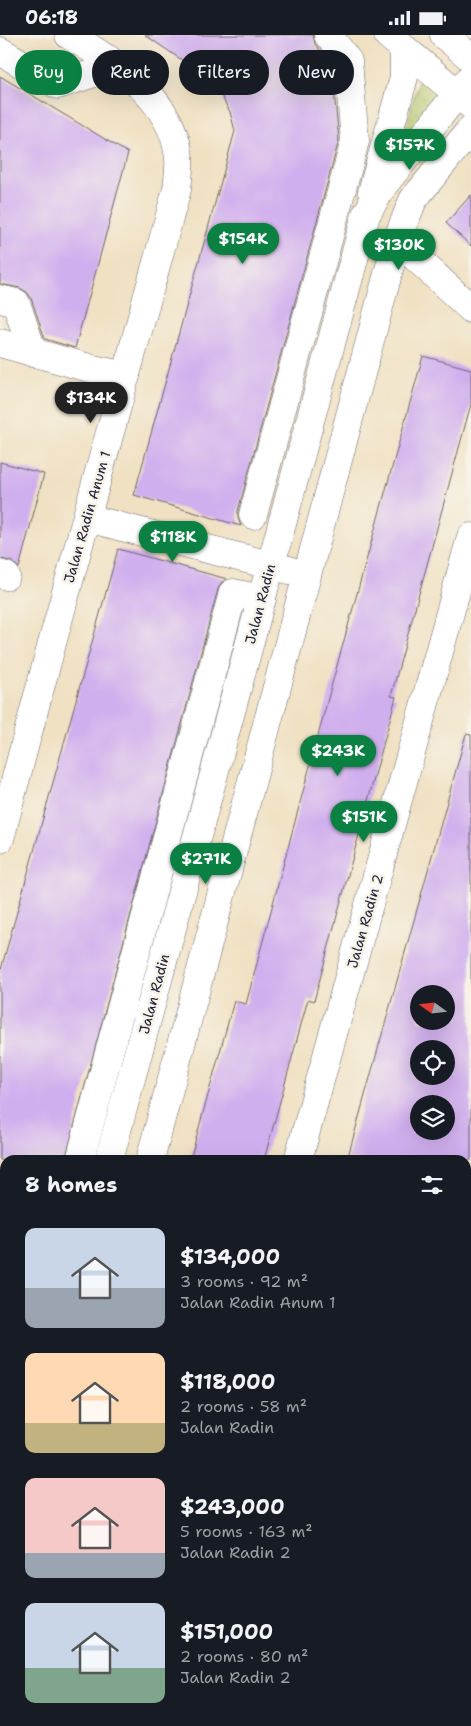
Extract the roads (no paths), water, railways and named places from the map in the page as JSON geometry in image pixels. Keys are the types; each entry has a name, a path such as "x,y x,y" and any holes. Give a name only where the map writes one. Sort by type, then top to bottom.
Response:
{"street":[{"name":"Jalan Radin Anum 1","path":"69,35 93,50"},
{"path":"253,515 355,141 348,61 328,35"},
{"path":"444,35 471,58"},
{"path":"396,42 466,92"},
{"path":"366,215 404,77 396,42"},
{"path":"0,51 58,85 92,74"},
{"name":"Jalan Radin","path":"110,1155 366,215 382,187 466,92"},
{"name":"Jalan Radin Anum 1","path":"0,839 43,671 177,189 179,159 173,133 162,111 149,95"},
{"path":"151,1155 397,241 413,201 471,129"},
{"path":"397,241 471,309"},
{"path":"0,299 16,303 33,353"},
{"path":"0,343 126,376"},
{"path":"261,486 290,493"},
{"path":"87,518 308,575"},
{"name":"Jalan Radin 2","path":"299,1155 463,608 471,537"},
{"path":"81,1155 233,593 262,599"}]}
